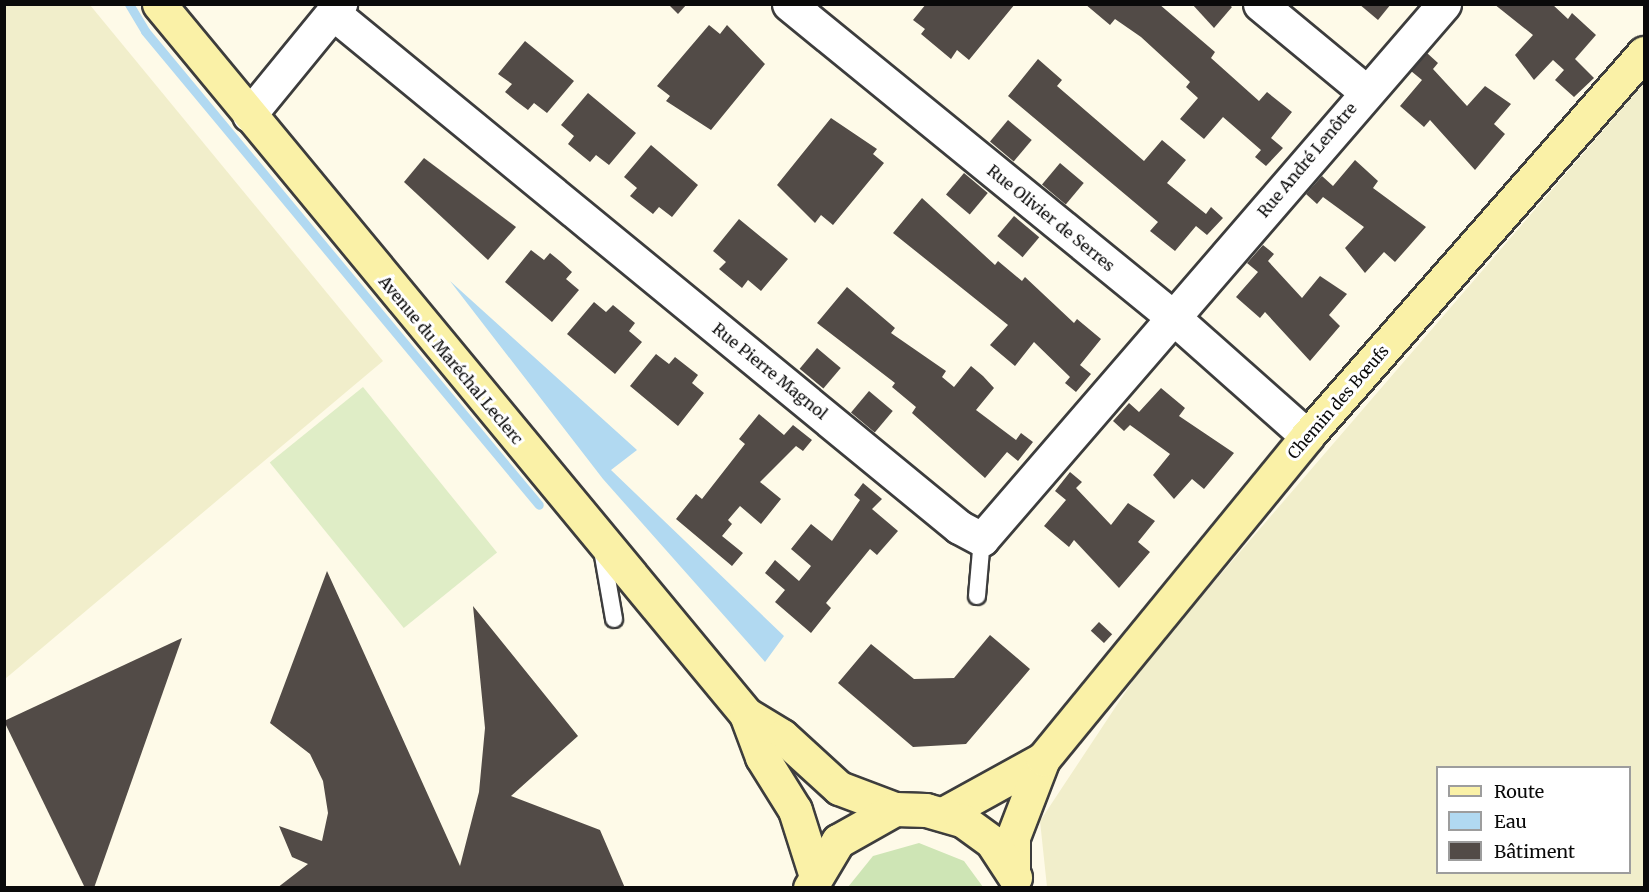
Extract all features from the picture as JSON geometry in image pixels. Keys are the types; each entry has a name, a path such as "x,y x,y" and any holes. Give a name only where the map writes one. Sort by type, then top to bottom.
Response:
{"main road":[{"name":"Avenue du Maréchal Leclerc","path":"159,4 746,714 782,736 839,788 895,809"},
{"name":"Chemin des Bœufs","path":"1016,880 1013,837 1044,759 1307,436 1644,53"},
{"name":"Avenue du Maréchal Leclerc","path":"746,714 762,757 795,810 812,880"},
{"name":"Chemin des Bœufs","path":"945,813 1044,759"},
{"path":"812,880 853,828 895,809 945,813 992,842 1016,880"}],"street":[{"name":"Rue Olivier de Serres","path":"789,4 1174,318 1307,436"},
{"path":"1260,4 1365,91"},
{"name":"Rue André Lenôtre","path":"1174,318 1365,91 1444,4"},
{"path":"249,115 337,9"},
{"name":"Rue Pierre Magnol","path":"337,9 959,527 982,539"},
{"path":"982,539 1174,318"}],"lane":[{"path":"600,537 614,619"},
{"path":"977,596 982,539"}],"shaded area":[{"path":"5,4 90,5 383,361 5,679"},
{"path":"1644,83 1644,887 1047,887 1040,821 1146,661"}],"green space":[{"path":"363,387 497,553 404,628 270,463"},
{"path":"919,843 964,861 983,887 848,887 873,856"}],"water":[{"path":"450,281 637,450 611,470 784,636 765,662 603,479"}],"building":[{"path":"668,4 687,4 678,14"},
{"path":"926,4 1015,4 969,60 957,50 951,59 921,34 925,29 913,20"},
{"path":"1085,4 1159,4 1215,52 1211,58 1259,101 1267,92 1292,112 1271,138 1283,148 1266,166 1255,157 1261,150 1223,117 1204,139 1180,119 1198,98 1186,87 1190,82 1141,37 1115,19 1110,25"},
{"path":"1192,4 1228,4 1232,7 1214,28"},
{"path":"1359,4 1391,4 1378,20"},
{"path":"1494,4 1552,4 1568,19 1572,13 1596,35 1575,59 1594,78 1574,97 1555,80 1564,70 1553,60 1534,80 1515,55 1533,35"},
{"path":"709,25 720,34 727,25 765,64 711,130 666,101 670,96 657,86"},
{"path":"525,41 574,81 547,113 534,103 528,110 516,101 505,92 512,84 498,74"},
{"path":"1427,53 1438,63 1433,69 1467,106 1485,86 1511,104 1494,124 1505,134 1475,170 1430,120 1424,127 1400,106 1422,80 1411,71"},
{"path":"1038,59 1062,80 1057,86 1144,161 1162,140 1186,160 1167,183 1206,214 1211,207 1223,218 1207,235 1196,226 1175,251 1150,231 1158,222 1008,96"},
{"path":"588,93 636,133 609,165 596,155 590,162 568,144 574,136 561,125"},
{"path":"831,118 877,149 873,154 884,163 833,225 821,215 815,223 777,185"},
{"path":"1008,120 1032,140 1014,161 990,141"},
{"path":"651,145 698,185 672,217 659,207 653,214 630,196 637,188 624,177"},
{"path":"424,158 516,227 488,260 404,182"},
{"path":"1355,160 1378,181 1373,188 1426,227 1395,262 1384,252 1365,273 1345,248 1364,227 1323,197 1317,204 1306,194 1322,176 1333,186"},
{"path":"1060,163 1084,183 1066,204 1042,184"},
{"path":"964,173 988,193 970,214 946,194"},
{"path":"922,198 995,265 998,261 1022,281 1025,277 1074,323 1077,319 1101,339 1080,365 1091,374 1076,392 1065,383 1070,377 1034,342 1015,366 990,345 1008,325 893,233"},
{"path":"1014,216 1039,237 1023,257 997,236"},
{"path":"739,219 788,259 761,291 748,280 742,288 719,269 726,262 713,251"},
{"path":"1263,245 1274,254 1268,261 1302,298 1320,276 1347,294 1329,315 1340,326 1310,361 1265,312 1260,318 1236,297 1258,272 1247,263"},
{"path":"531,250 544,260 550,253 561,262 572,272 566,279 579,290 552,322 505,282"},
{"path":"847,287 895,328 891,333 946,371 942,377 954,387 971,366 983,376 994,388 976,410 1016,440 1021,433 1033,442 1018,461 1007,452 985,478 912,413 916,407 892,387 895,383 817,323"},
{"path":"594,302 606,312 613,305 635,323 629,331 642,342 615,374 567,334"},
{"path":"817,348 841,368 823,389 800,369"},
{"path":"656,354 669,364 675,357 698,375 692,383 704,393 678,426 630,386"},
{"path":"1161,388 1185,408 1179,416 1234,453 1204,489 1192,479 1174,499 1153,475 1170,454 1130,425 1124,431 1113,421 1129,403 1139,412"},
{"path":"869,391 893,411 875,432 851,412"},
{"path":"759,414 784,435 793,425 812,440 803,451 796,446 760,482 781,499 761,524 740,506 728,520 732,524 722,536 743,553 732,566 676,519 696,494 702,499 745,444 739,439"},
{"path":"1070,472 1082,482 1076,488 1111,525 1128,503 1155,521 1138,542 1150,552 1119,588 1074,540 1069,547 1044,526 1066,500 1055,491"},
{"path":"863,483 882,499 872,509 898,531 877,555 870,549 826,603 831,608 811,633 775,602 785,590 765,573 775,560 799,581 811,566 791,549 811,524 832,541 860,500 854,495"},
{"path":"327,571 460,866 479,792 485,728 473,606 578,736 511,796 600,830 625,888 277,888 308,864 292,857 279,826 322,841 328,813 323,781 310,754 270,723"},
{"path":"1099,622 1112,634 1104,643 1091,631"},
{"path":"990,635 1030,669 966,744 913,747 838,683 871,644 914,679 954,678"},
{"path":"182,638 94,888 85,888 4,721"}],"waterway":[{"path":"129,4 145,31 539,505"}]}
